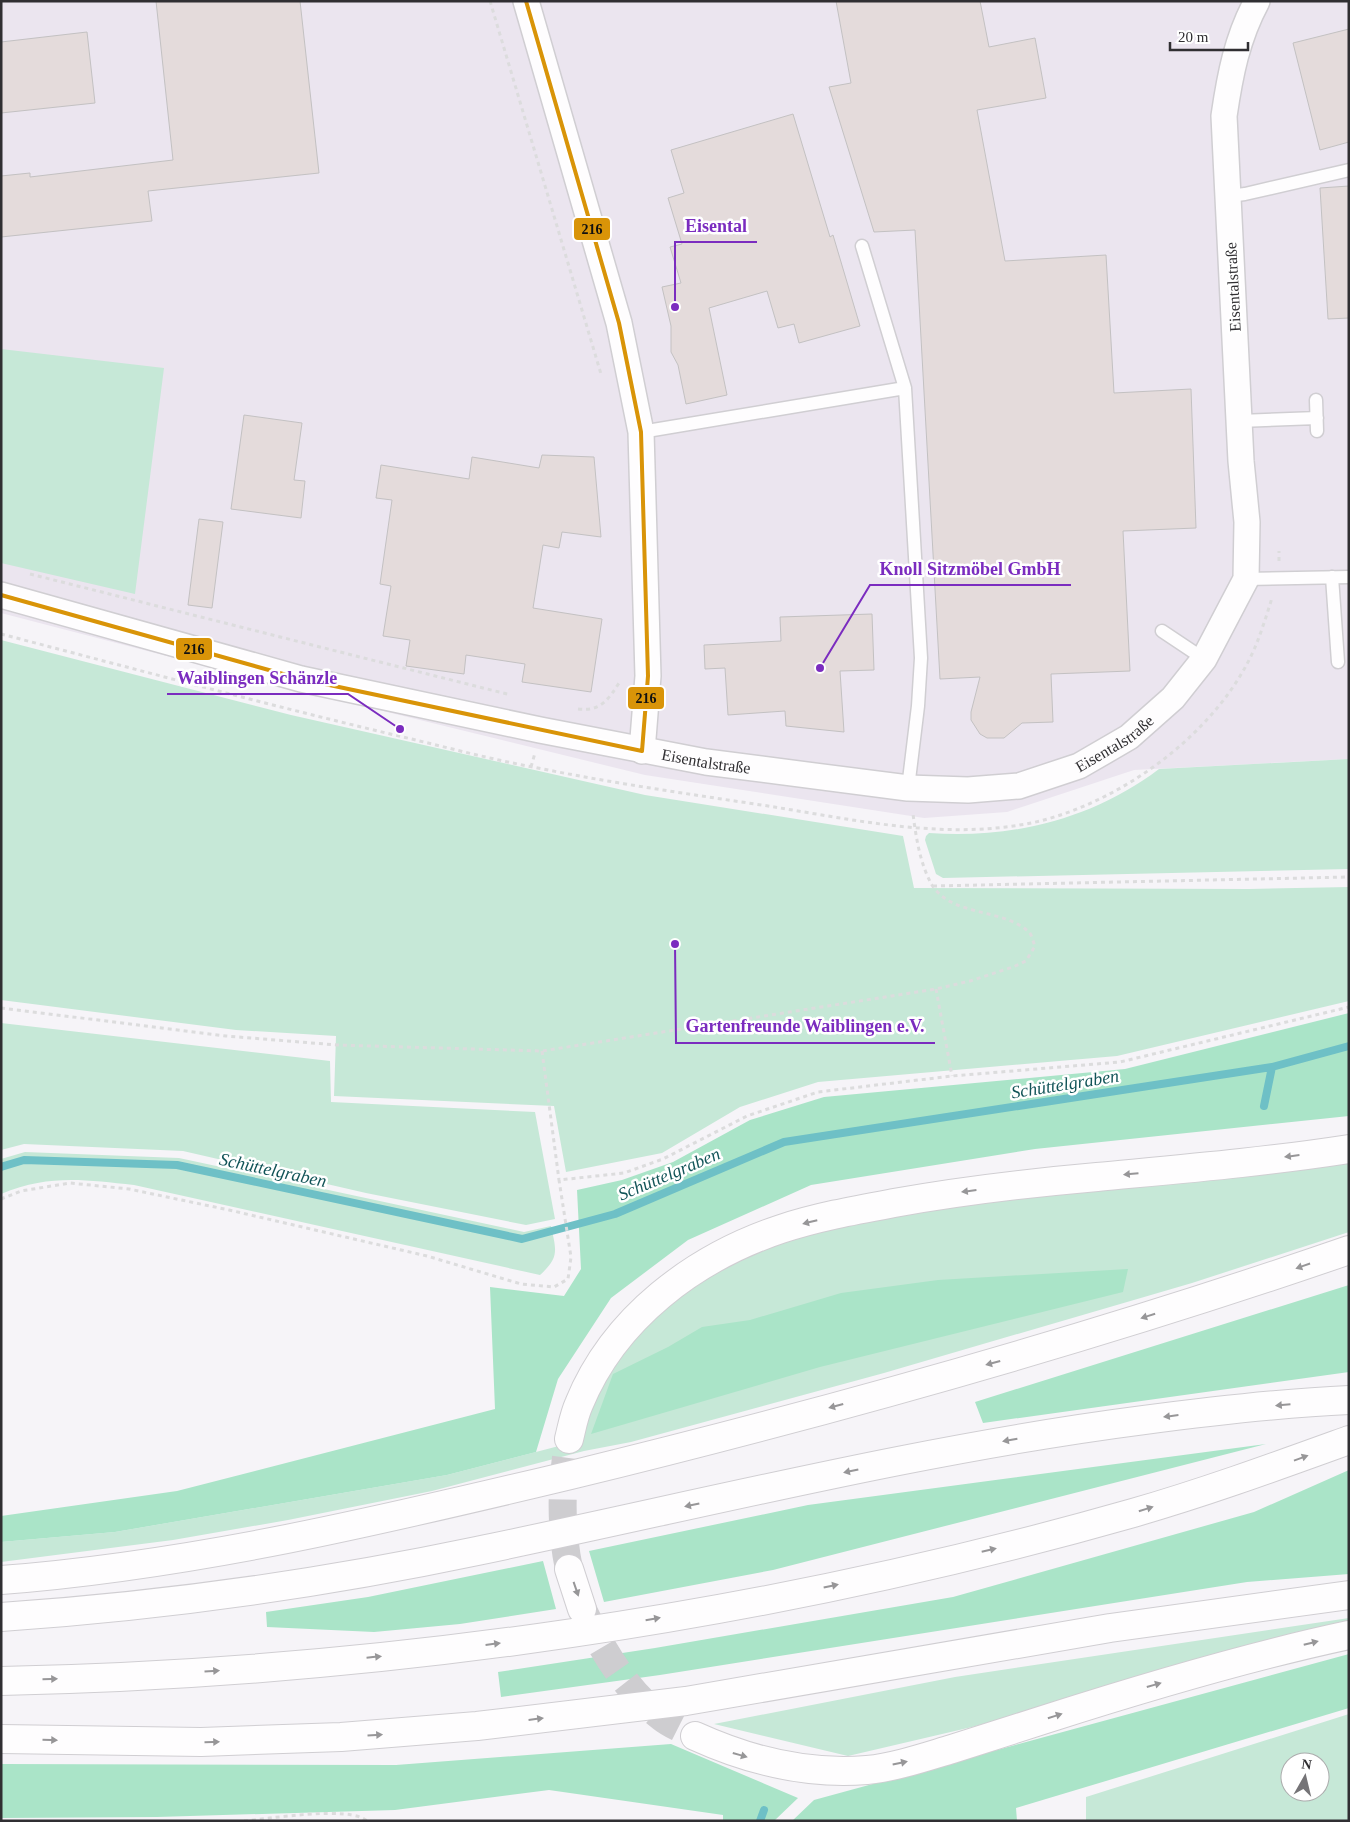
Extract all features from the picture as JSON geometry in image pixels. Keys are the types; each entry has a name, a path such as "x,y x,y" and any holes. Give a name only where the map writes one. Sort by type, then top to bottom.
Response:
{"highway":[{"path":"569,1438 578,1406 592,1376 615,1341 643,1309 686,1276 733,1249 781,1229 850,1212 948,1193 1349,1149"},
{"path":"1,1580 134,1564 273,1542 476,1499 678,1449 1028,1353 1188,1305 1349,1250"},
{"path":"1,1617 156,1603 321,1580 474,1552 937,1453 1077,1428 1219,1410 1349,1400"},
{"path":"1,1681 171,1674 383,1656 520,1640 745,1603 910,1569 1134,1513 1246,1477 1349,1440"},
{"path":"569,1569 582,1609"},
{"path":"1,1739 200,1742 350,1736 477,1726 686,1701 1110,1628 1349,1595"},
{"path":"695,1736 731,1753 772,1764 821,1771 868,1770 920,1759 1107,1699 1242,1660 1349,1635"}],"street":[{"path":"526,1 619,324 641,432 648,676 642,751"},
{"name":"Eisentalstraße","path":"1,595 301,679 642,751 706,762 908,788 968,790 1019,786 1079,766 1129,737 1173,698 1204,659 1246,579 1247,522 1239,421 1224,124 1228,89 1240,36 1258,1"}],"lane":[{"path":"1228,196 1245,194 1349,170"},
{"path":"862,246 905,388 921,658 918,706 908,788"},
{"path":"641,432 905,388"},
{"path":"1239,421 1317,424 1316,400"},
{"path":"1332,577 1338,662"},
{"path":"1246,579 1349,577"},
{"path":"1162,631 1204,659"}],"path":[{"path":"490,1 603,381"},
{"path":"20,572 518,697"},
{"path":"1,634 295,711 531,767 645,788 915,828 924,865 933,886 943,896 962,906 1011,922 1030,933 1035,946 1026,960 1013,967 970,981 936,989 542,1051 337,1045 254,1038 1,1008"},
{"path":"574,709 588,710 607,702 621,680 621,676"},
{"path":"933,886 1349,877"},
{"path":"936,989 952,1076"},
{"path":"559,1180 624,1173 664,1159 747,1116 818,1092 952,1076 1120,1062 1349,1007"},
{"path":"1,1199 21,1191 70,1183 129,1189 336,1234 529,1284 554,1287 568,1279 571,1257 542,1051"},
{"path":"244,1821 339,1812 363,1818 367,1821"}],"shaded area":[{"path":"1,1 1349,1 1349,759 1134,770 1007,812 924,818 645,775 297,690 1,613"}],"green space":[{"path":"1,349 164,368 135,594 1,563"},
{"path":"1,640 291,715 645,795 903,836 914,888 1249,889 1349,887 1349,1001 1117,1056 818,1082 740,1107 662,1153 566,1172 554,1106 334,1096 336,1036 236,1030 1,1000"},
{"path":"1349,759 1349,869 943,878 936,874 925,840 929,833 991,833 1021,829 1050,822 1079,813 1107,801 1159,769"},
{"path":"1349,1013 1349,1116 1035,1149 811,1185 688,1240 611,1298 558,1379 536,1452 447,1475 115,1532 1,1542 1,1516 177,1491 495,1409 490,1287 564,1296 581,1269 577,1190 622,1180 673,1162 750,1120 824,1097 1125,1069"},
{"path":"1,1023 330,1061 331,1102 535,1112 555,1219 526,1225 366,1193 183,1151 24,1144 1,1150"},
{"path":"25,1152 179,1158 524,1232 551,1226 555,1253 551,1263 540,1275 134,1185 83,1180 51,1181 35,1183 1,1194 1,1159"},
{"path":"1349,1163 1349,1232 1192,1283 884,1373 631,1442 584,1451 432,1491 288,1520 173,1540 1,1562 1,1542 115,1532 447,1475 582,1440 593,1402 605,1375 650,1319 699,1282 757,1253 820,1232 885,1217 952,1206"},
{"path":"1128,1269 1123,1292 820,1367 591,1434 613,1374 668,1347 702,1327 750,1320 841,1293 938,1280"},
{"path":"1349,1285 1349,1372 983,1423 975,1402"},
{"path":"1266,1444 773,1570 604,1602 589,1551 808,1505"},
{"path":"1349,1470 1349,1574 1247,1582 660,1675 501,1697 498,1672 655,1648 953,1597 1254,1512"},
{"path":"543,1561 556,1609 460,1624 374,1632 267,1627 266,1612 368,1597"},
{"path":"1349,1618 1349,1621 972,1727 848,1756 714,1724 955,1677"},
{"path":"1349,1654 1349,1708 1016,1808 1017,1821 792,1821 814,1800"},
{"path":"1349,1714 1349,1821 1086,1821 1086,1797"},
{"path":"671,1744 798,1798 774,1821 723,1821 723,1815 549,1790 395,1810 157,1817 1,1818 1,1764 396,1765"}],"building":[{"path":"156,1 300,1 319,173 148,191 152,221 1,237 1,176 30,173 30,177 173,160"},
{"path":"836,1 980,1 989,47 1035,38 1046,98 977,110 1005,261 1106,255 1114,393 1191,389 1196,528 1123,531 1130,671 1051,674 1053,722 1022,723 1004,738 987,738 980,734 971,720 971,712 980,677 940,679 915,230 874,232 829,87 851,83"},
{"path":"1349,29 1349,142 1320,150 1293,43"},
{"path":"87,32 95,103 1,113 1,42"},
{"path":"793,114 830,237 833,235 860,326 799,343 794,324 778,328 767,291 709,308 727,395 686,404 678,365 671,352 671,326 662,287 681,283 670,247 682,244 668,198 684,193 671,150"},
{"path":"1349,186 1349,318 1328,319 1320,188"},
{"path":"244,415 302,423 294,480 305,481 301,518 231,509"},
{"path":"542,455 594,457 601,537 562,532 559,548 543,545 533,608 602,619 591,692 522,682 525,664 466,655 464,674 406,666 410,640 383,636 391,586 380,584 392,500 376,498 381,465 469,479 472,457 539,468"},
{"path":"199,519 223,522 212,608 188,605"},
{"path":"872,614 874,670 840,671 844,732 786,726 785,711 728,715 725,668 705,669 704,645 781,641 780,617"}],"waterway":[{"name":"Schüttelgraben","path":"1,1167 24,1160 177,1165 522,1239 615,1214 784,1142 1272,1067 1349,1046"},
{"path":"1264,1106 1272,1067"},
{"path":"760,1821 764,1810"}],"tunnel":[{"path":"569,1439 564,1472 563,1520 569,1569"},
{"path":"583,1610 606,1654 637,1695 665,1720 695,1736"}],"transit line":[{"name":"216","path":"1,595 301,679 642,751 648,676 641,432 619,323 526,1"}],"place":[{"name":"Eisental","path":"675,307"},
{"name":"Knoll Sitzmöbel GmbH","path":"820,668"},
{"name":"Waiblingen Schänzle","path":"400,729"},
{"name":"Gartenfreunde Waiblingen e.V.","path":"675,944"}]}
